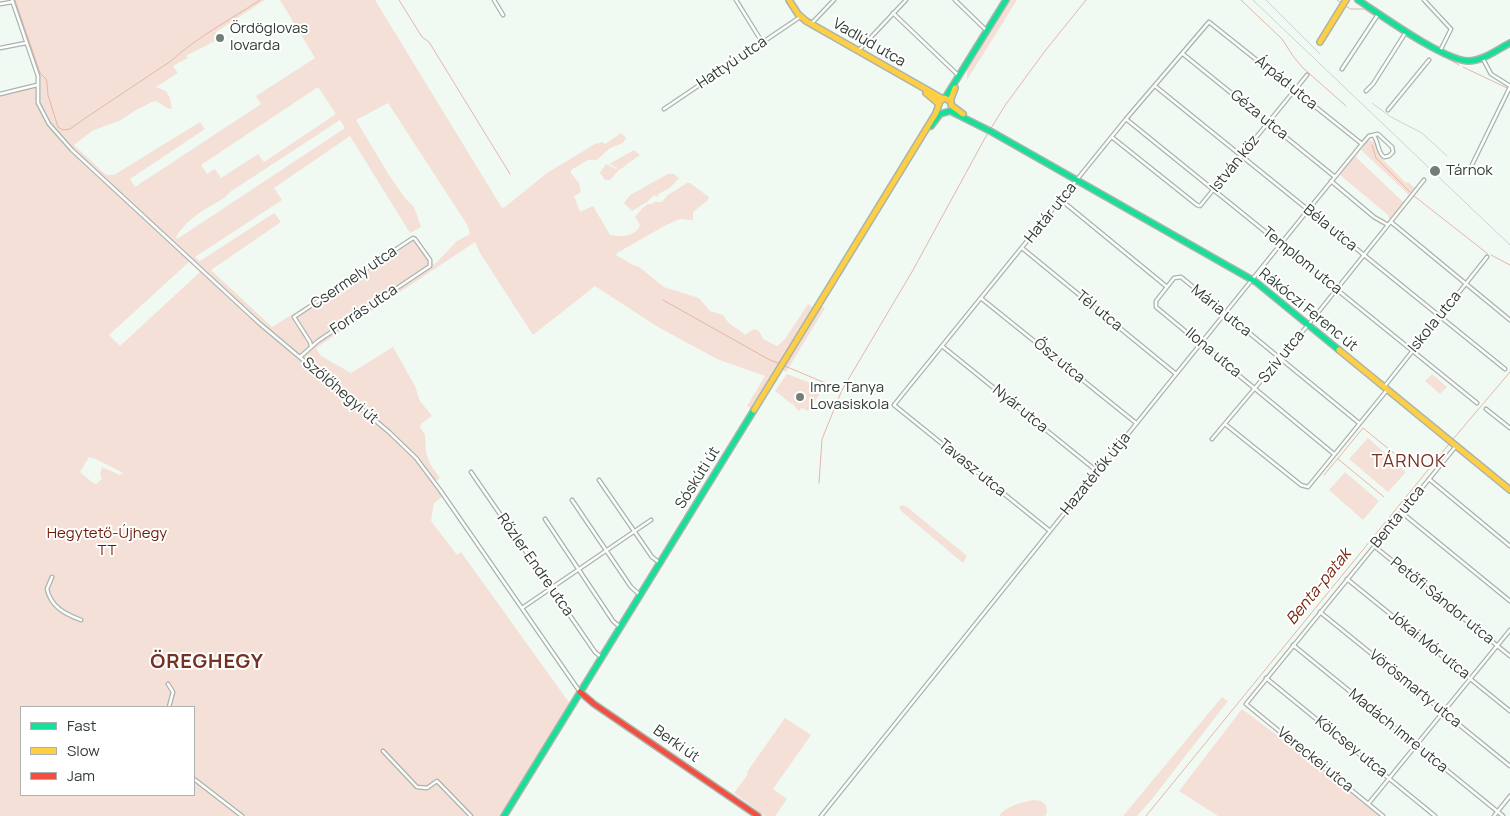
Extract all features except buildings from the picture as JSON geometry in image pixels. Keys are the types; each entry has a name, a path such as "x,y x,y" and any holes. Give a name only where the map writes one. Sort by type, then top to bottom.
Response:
{"main road":[{"name":"Vadlúd utca","path":"789,0 800,17 916,85 944,99 975,123"},
{"path":"960,76 1006,0"},
{"path":"1320,42 1346,0"},
{"path":"1358,0 1440,51 1460,60 1469,61 1482,58 1510,42"},
{"name":"Sóskúti út","path":"504,816 936,113 939,105 960,76"},
{"name":"Sóskúti út","path":"912,152 939,115 946,111 951,104 960,76"},
{"name":"Vadlúd utca","path":"916,85 946,111"},
{"path":"946,111 975,123"},
{"name":"Rákóczi Ferenc út","path":"975,123 1252,280 1510,490"},
{"name":"Berki út","path":"580,692 594,704 758,816"}],"street":[{"path":"494,0 503,15"},
{"path":"736,0 762,42"},
{"path":"811,24 834,0"},
{"path":"858,51 906,0"},
{"path":"955,0 987,31"},
{"path":"1424,0 1452,30 1440,51"},
{"path":"0,4 12,1"},
{"name":"Szőlőhegyi út","path":"12,1 38,76 38,103 54,130 72,150 259,323 389,432 420,464 580,692"},
{"path":"893,13 960,76"},
{"path":"1342,69 1378,13"},
{"name":"Hattyú utca","path":"664,109 800,17"},
{"name":"Határ utca","path":"894,405 1126,120 1210,22"},
{"name":"Árpád utca","path":"1210,22 1362,144"},
{"path":"1366,91 1373,84 1407,31"},
{"path":"0,48 26,43"},
{"name":"Géza utca","path":"1183,54 1335,177"},
{"path":"1469,171 1510,86 1490,74 1482,58"},
{"path":"1388,110 1429,60"},
{"name":"István köz","path":"1112,137 1196,205 1200,206 1307,75"},
{"path":"0,94 38,84"},
{"name":"Béla utca","path":"1155,86 1505,369"},
{"name":"Templom utca","path":"1126,120 1281,243 1477,403"},
{"path":"1374,134 1378,134 1392,147 1391,155 1381,156 1378,140 1374,134"},
{"name":"Hazatérők útja","path":"821,816 1331,181 1369,136 1374,134"},
{"name":"Szív utca","path":"1212,439 1256,389 1424,180"},
{"path":"1331,181 1374,217 1390,223 1510,320"},
{"name":"Mária utca","path":"1061,199 1167,287 1174,278 1181,278 1360,424"},
{"name":"Csermely utca","path":"311,346 294,318 311,306 413,238 429,258 430,266"},
{"name":"Tél utca","path":"1022,248 1176,374"},
{"name":"Iskola utca","path":"1225,424 1301,485 1308,487 1360,424 1413,350 1487,257"},
{"name":"Forrás utca","path":"300,357 311,346 430,266"},
{"name":"Ilona utca","path":"1167,287 1155,305 1334,454"},
{"name":"Ősz utca","path":"982,298 1136,424"},
{"name":"Nyár utca","path":"942,346 1098,472"},
{"name":"Tavasz utca","path":"894,405 1050,531"},
{"path":"1486,409 1510,428"},
{"name":"Benta utca","path":"1246,704 1456,446"},
{"name":"Rőzler Endre utca","path":"471,472 595,652 601,657"},
{"path":"1429,479 1510,546"},
{"path":"599,480 652,558 660,563"},
{"path":"572,500 631,587 640,595"},
{"path":"1401,512 1510,601"},
{"path":"544,519 579,568 613,621 620,627"},
{"path":"522,608 651,520"},
{"name":"Petőfi Sándor utca","path":"1374,546 1510,656"},
{"path":"52,577 47,589 51,601 62,612 81,620"},
{"name":"Jókai Mór utca","path":"1347,579 1510,711"},
{"name":"Vörösmarty utca","path":"1320,612 1510,766"},
{"path":"1369,803 1510,630"},
{"name":"Madách Imre utca","path":"1293,645 1503,816"},
{"name":"Kölcsey utca","path":"1266,678 1435,816"},
{"path":"168,684 174,692 170,706"},
{"name":"Vereckei utca","path":"1246,704 1384,816"},
{"path":"383,751 417,788 427,788 437,781 471,816"},
{"path":"195,780 242,816"},
{"path":"1494,816 1510,796"}],"green space":[{"name":"Hegytető-Újhegy TT","path":"13,0 265,0 216,32 218,38 215,41 186,56 188,58 173,66 178,73 156,87 166,91 170,98 172,109 156,101 152,102 121,120 92,131 74,145 105,174 114,175 200,122 205,129 130,179 135,187 261,104 256,96 315,58 280,0 375,0 502,208 547,173 595,144 602,142 605,144 621,133 626,138 623,143 610,148 597,160 588,160 571,170 571,173 579,183 581,192 574,196 580,212 593,206 610,235 623,236 635,232 640,225 635,217 643,208 648,204 653,204 653,202 662,202 668,195 687,183 690,183 709,197 708,200 693,212 693,220 680,219 666,225 616,255 639,267 664,287 699,298 710,311 723,315 730,324 745,335 754,329 759,331 763,339 777,346 785,339 808,304 818,311 821,306 825,308 786,372 777,367 751,408 747,406 765,376 717,359 658,327 595,286 533,335 480,253 475,242 316,348 321,356 351,373 393,347 415,386 420,401 432,416 422,423 420,427 425,435 426,452 430,464 440,478 433,483 443,496 434,503 431,521 457,555 461,552 568,701 574,705 506,816 0,816 0,95 38,87 38,78","holes":["318,87 336,114 264,162 258,154 221,178 215,169 207,174 201,165","388,103 468,226 470,234 457,241 434,265 415,238 272,327 211,270 281,222 274,213 200,261 195,257 282,200 274,188 350,136 410,233 421,227 414,207 405,198 389,175 356,120","340,120 345,128 177,239 176,237 193,218 223,199 230,192","189,262 200,272 120,346 109,335","89,457 123,473 120,475 102,467 100,474 102,479 96,484 80,472"]},
{"path":"1010,0 1017,0 967,80 967,70"},
{"path":"1370,140 1376,142 1380,157 1406,183 1408,182 1415,188 1409,195 1361,150"},
{"path":"634,150 640,155 620,169 610,180 605,180 600,173 606,164 616,169 609,164"},
{"path":"1357,156 1402,201 1405,201 1389,220 1388,215 1340,175 1354,157"},
{"path":"668,174 674,174 679,178 670,188 658,194 659,197 654,195 647,202 632,211 624,203 630,195"},
{"name":"Imre Tanya Lovasiskola","path":"787,374 824,388 808,411 802,408 799,411 793,403 775,391"},
{"path":"1432,374 1447,387 1440,394 1425,381"},
{"path":"1368,438 1406,472 1388,492 1349,459"},
{"path":"1345,472 1379,501 1363,520 1329,490"},
{"path":"902,505 907,507 967,556 963,563 901,511 899,507"},
{"path":"1222,697 1228,701 1152,799 1137,816 1123,816"},
{"path":"1242,709 1385,816 1218,816 1179,791"},
{"path":"785,718 811,735 773,789 787,799 775,816 765,816 734,793"},
{"path":"1034,800 1041,801 1046,805 1047,813 1045,816 999,816 1010,807"}],"waterway":[{"path":"15,0 40,73 46,79 48,95 58,127 63,130 70,129 171,61 203,36 260,0"},
{"path":"399,0 422,37 429,42 510,174"},
{"path":"819,483 822,439 842,390 913,270 985,138 1006,104 1086,0"},
{"path":"1241,0 1282,39 1303,68 1346,106"},
{"path":"1337,0 1342,3"},
{"path":"1345,6 1351,9 1364,9 1375,16"},
{"path":"1378,17 1404,34"},
{"path":"1406,35 1459,65"},
{"path":"1463,67 1507,88"},
{"path":"1372,145 1376,158 1410,192"},
{"path":"1414,196 1488,254"},
{"path":"1491,255 1510,265"},
{"path":"663,300 768,359 842,390"},
{"name":"Benta-patak","path":"1146,816 1510,372"},
{"path":"1335,462 1363,428 1412,468"},
{"path":"1338,459 1384,497"},
{"path":"1324,475 1334,463"}],"railway":[{"path":"1253,0 1510,245"},
{"path":"1266,0 1320,54"},
{"path":"1372,103 1391,117 1422,133 1447,156"}],"traffic: fast":[{"path":"945,98 1006,0"},
{"path":"1358,0 1412,36 1457,59 1468,61 1479,59 1510,43"},
{"path":"931,126 940,114 950,111 992,132 1256,282 1339,350"},
{"path":"504,816 754,410"}],"traffic: slow":[{"path":"789,0 798,14 806,21 943,99"},
{"path":"1320,42 1346,0"},
{"path":"955,88 951,105 963,114"},
{"path":"926,93 939,104"},
{"path":"754,410 936,113 940,101 945,98 951,102"},
{"path":"1339,350 1510,490"}],"traffic: jam":[{"path":"580,692 594,704 758,816"}],"place":[{"name":"Ördöglovas lovarda","path":"220,38"},
{"name":"Tárnok","path":"1435,171"},
{"name":"Imre Tanya Lovasiskola","path":"800,397"}],"district":[{"name":"TÁRNOK","path":"1409,462"},
{"name":"ÖREGHEGY","path":"207,662"}]}
